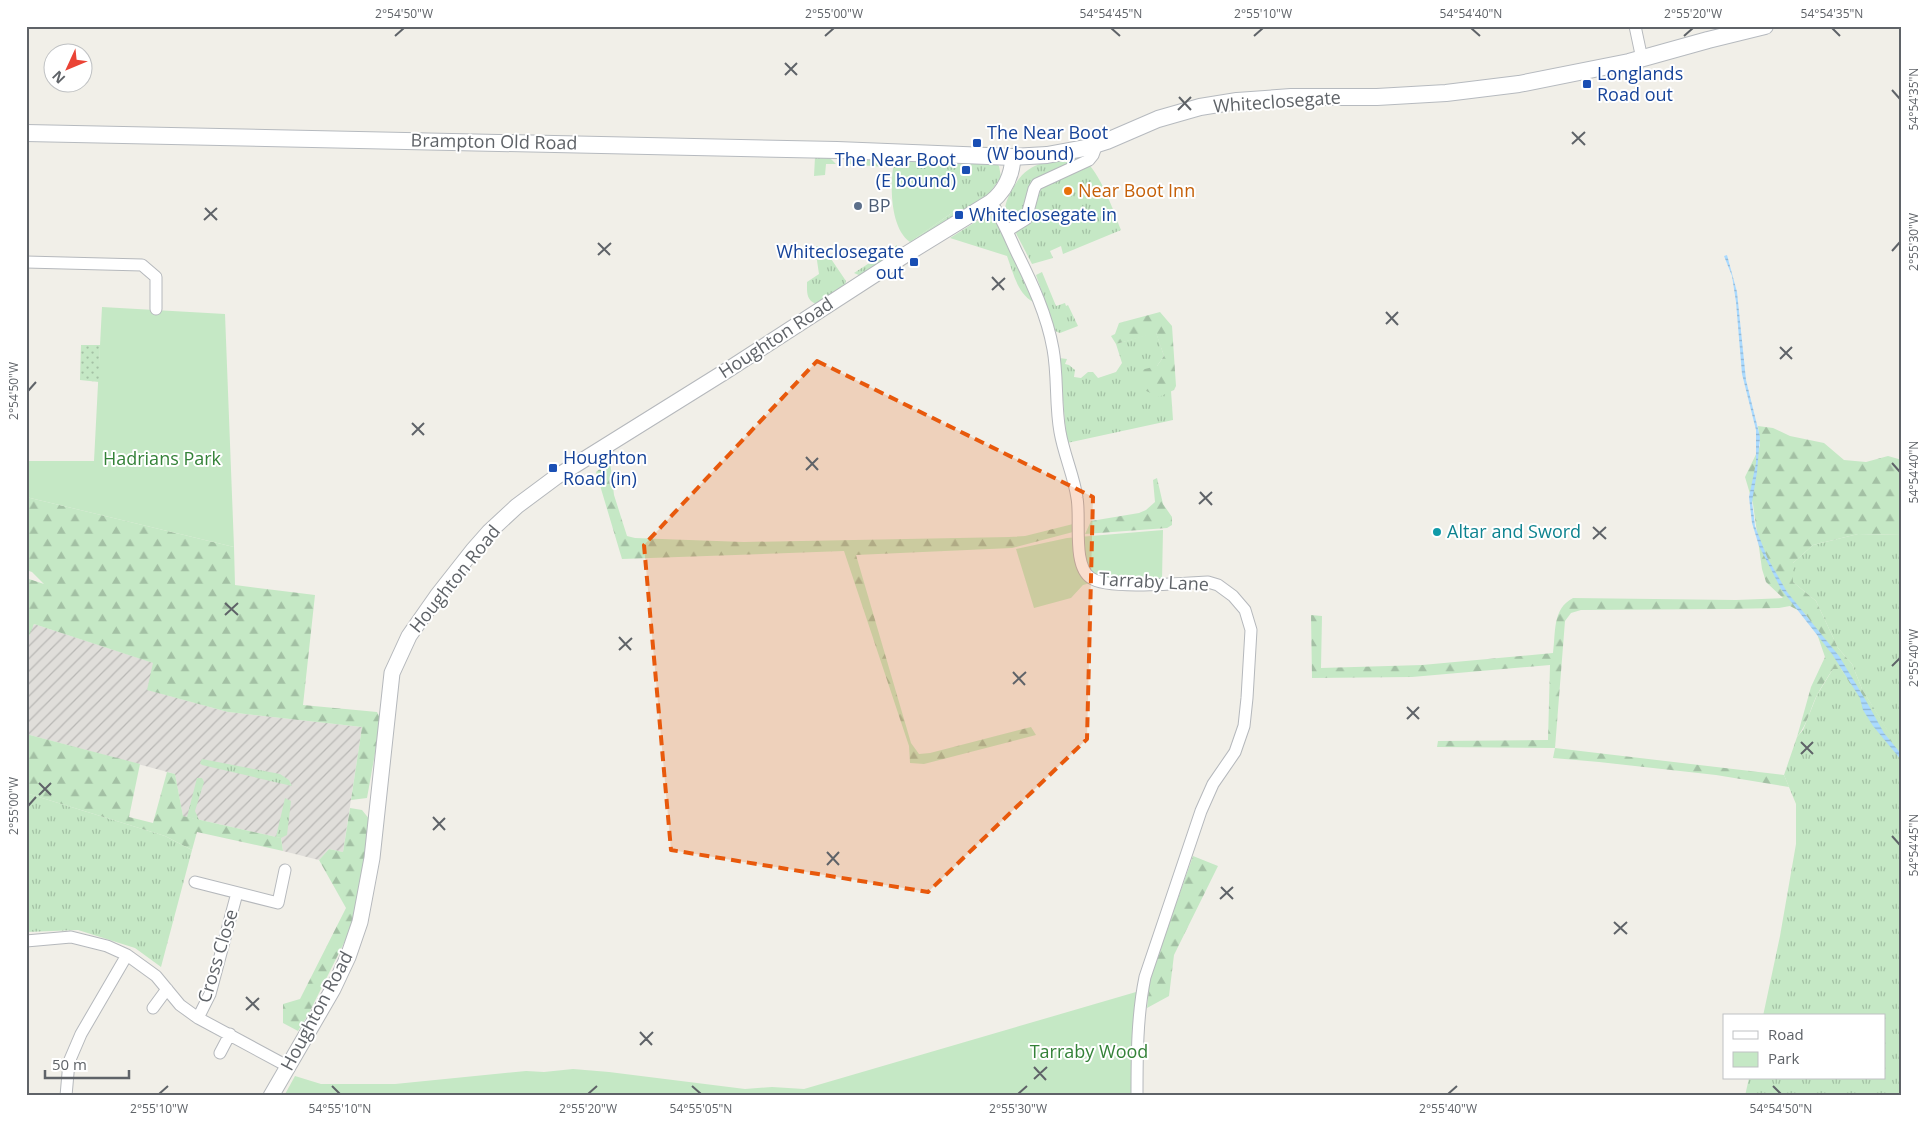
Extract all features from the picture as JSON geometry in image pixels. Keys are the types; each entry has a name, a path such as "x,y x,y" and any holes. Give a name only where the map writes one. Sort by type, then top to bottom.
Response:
{"main road":[{"name":"Whiteclosegate","path":"962,154 1013,157 1047,155 1085,148 1158,119 1200,107 1237,101 1291,97 1377,97 1446,93 1518,84 1642,59 1725,35 1765,26"},
{"name":"Brampton Old Road","path":"26,133 962,154"}],"street":[{"path":"1635,26 1642,59"},
{"path":"1007,231 1026,219 1034,188 1037,184 1089,160 1097,144"},
{"name":"Houghton Road","path":"271,1096 333,989 348,957 360,922 372,858 392,673 409,636 437,596 474,549 517,506 556,478 709,382 905,254 991,202 1008,180 1013,157"},
{"name":"Tarraby Lane","path":"991,202 1028,275 1049,331 1053,351 1060,430 1077,498 1079,517 1078,543 1084,569 1090,578 1102,583 1208,582 1218,585 1233,596 1245,610 1251,630 1247,698 1240,737 1234,752 1213,784 1201,811 1145,977 1141,996 1138,1032 1137,1096"},
{"path":"26,262 142,265 156,277 156,309"},
{"path":"195,882 236,894 278,903 285,870"},
{"name":"Cross Close","path":"198,1018 210,994 236,894"},
{"path":"26,941 71,937 107,946 127,955 156,976 180,1005 198,1018 289,1067"},
{"path":"66,1096 69,1062 81,1034 127,955"},
{"path":"153,1008 167,989"},
{"path":"220,1053 230,1034"}],"highlighted area":[{"path":"817,361 1093,497 1087,739 928,892 671,850 644,545"}],"shaded area":[{"path":"34,624 154,663 148,690 228,712 362,727 343,852 329,849 319,860 283,851 281,838 183,816 175,774 26,734 26,644"}],"green space":[{"path":"815,157 830,158 836,164 826,164 825,175 814,176"},
{"path":"1079,157 1086,161 1098,178 1121,230 1063,254 1061,246 1050,251 1053,258 1032,264 1005,212 1008,198 1018,180 1032,167 1049,161"},
{"path":"852,159 874,160 884,167 847,164"},
{"path":"903,160 961,164 996,163 999,166 1001,177 987,197 913,242 910,242 956,210 893,168 896,163"},
{"path":"893,168 959,170 956,210 910,242 899,228 895,218 892,197"},
{"path":"988,214 993,217 1012,251 1033,302 1019,288 1007,256 950,238"},
{"path":"897,245 896,255 861,276 854,273"},
{"path":"815,247 823,247 846,281 844,288 816,304 809,298 807,282 819,274"},
{"path":"1042,272 1056,306 1065,303 1066,306 1068,305 1078,326 1060,333 1055,331 1036,275"},
{"name":"Hadrians Park","path":"102,307 225,314 234,547 26,497 26,461 94,461"},
{"path":"1160,312 1172,326 1176,386 1174,390 1159,397 1140,388 1141,370 1157,366 1164,356 1156,333 1116,344 1111,336 1115,334 1119,323"},
{"path":"1156,332 1164,356 1157,366 1171,391 1173,420 1067,443 1059,358 1067,359 1065,364 1075,370 1074,377 1081,378 1088,372 1093,372 1098,378 1116,372 1122,363 1116,344"},
{"path":"81,345 100,345 99,382 80,380"},
{"path":"1758,426 1773,428 1790,436 1824,443 1844,460 1866,462 1888,456 1902,460 1902,535 1858,534 1813,545 1793,563 1793,582 1816,601 1838,648 1852,664 1862,689 1893,739 1891,744 1871,718 1841,669 1833,669 1826,679 1797,737 1811,687 1825,657 1815,628 1805,614 1790,606 1728,609 1581,610 1571,613 1565,621 1555,748 1437,747 1438,741 1548,740 1550,665 1412,677 1312,678 1311,615 1322,616 1321,668 1422,665 1553,653 1558,615 1561,608 1573,598 1736,600 1783,598 1766,582 1762,569 1753,504 1745,477 1760,446"},
{"path":"610,461 614,495 627,536 635,538 744,542 1009,537 1025,536 1073,524 1073,532 1012,548 856,555 911,743 919,754 930,753 1031,727 1036,735 924,764 910,763 909,746 844,551 622,559 596,472"},
{"path":"1157,478 1163,504 1172,517 1172,525 1167,528 1085,534 1091,521 1139,513 1146,510 1155,502 1153,480"},
{"path":"26,497 234,547 235,585 315,595 303,705 377,712 381,720 367,798 351,800 362,727 228,712 147,690 153,663 34,624 26,644 26,578 44,584 32,572 26,570"},
{"path":"1163,530 1162,579 1098,581 1083,585 1071,598 1034,608 1016,549 1067,538"},
{"path":"1858,534 1902,535 1902,1096 1745,1096 1749,1080 1886,1080 1886,1014 1763,1014 1780,936 1796,844 1796,804 1784,775 1797,737 1803,730 1817,695 1833,669 1841,669 1858,695 1893,740 1862,689 1852,664 1838,648 1816,601 1793,582 1793,563 1813,545"},
{"path":"26,734 140,764 129,817 153,823 167,772 175,774 183,816 281,838 283,851 197,832 192,850 165,836 26,793"},
{"path":"1555,748 1784,775 1789,787 1716,775 1553,758"},
{"path":"202,759 280,774 289,780 292,786 202,765 200,763"},
{"path":"197,778 202,778 204,782 195,811 199,820 187,817"},
{"path":"26,793 165,836 192,850 161,967 135,948 78,930 26,932"},
{"path":"285,798 291,801 287,835 281,838 276,837"},
{"path":"350,808 362,810 370,820 366,881 351,929 298,1031 283,1023 283,1004 300,999 346,908 319,860 329,849 343,852"},
{"path":"1193,856 1218,866 1174,955 1169,996 1147,1008 1150,977"},
{"name":"Tarraby Wood","path":"1136,992 1134,1096 284,1096 295,1076 321,1084 395,1084 526,1071 544,1072 573,1069 745,1089 772,1087 804,1089"}],"water":[{"path":"1727,255 1737,292 1746,380 1760,437 1752,502 1755,526 1767,557 1787,592 1839,656 1884,733 1902,755 1902,761 1873,726 1863,710 1860,698 1832,654 1781,589 1759,546 1752,523 1749,497 1756,463 1756,430 1742,374 1736,302 1732,276 1724,256"}],"place":[{"name":"Longlands Road out","path":"1587,84"},
{"name":"The Near Boot (W bound)","path":"977,143"},
{"name":"The Near Boot (E bound)","path":"966,170"},
{"name":"Near Boot Inn","path":"1068,191"},
{"name":"BP","path":"858,206"},
{"name":"Whiteclosegate in","path":"959,215"},
{"name":"Whiteclosegate out","path":"914,262"},
{"name":"Houghton Road (in)","path":"553,468"},
{"name":"Altar and Sword","path":"1437,532"}]}
